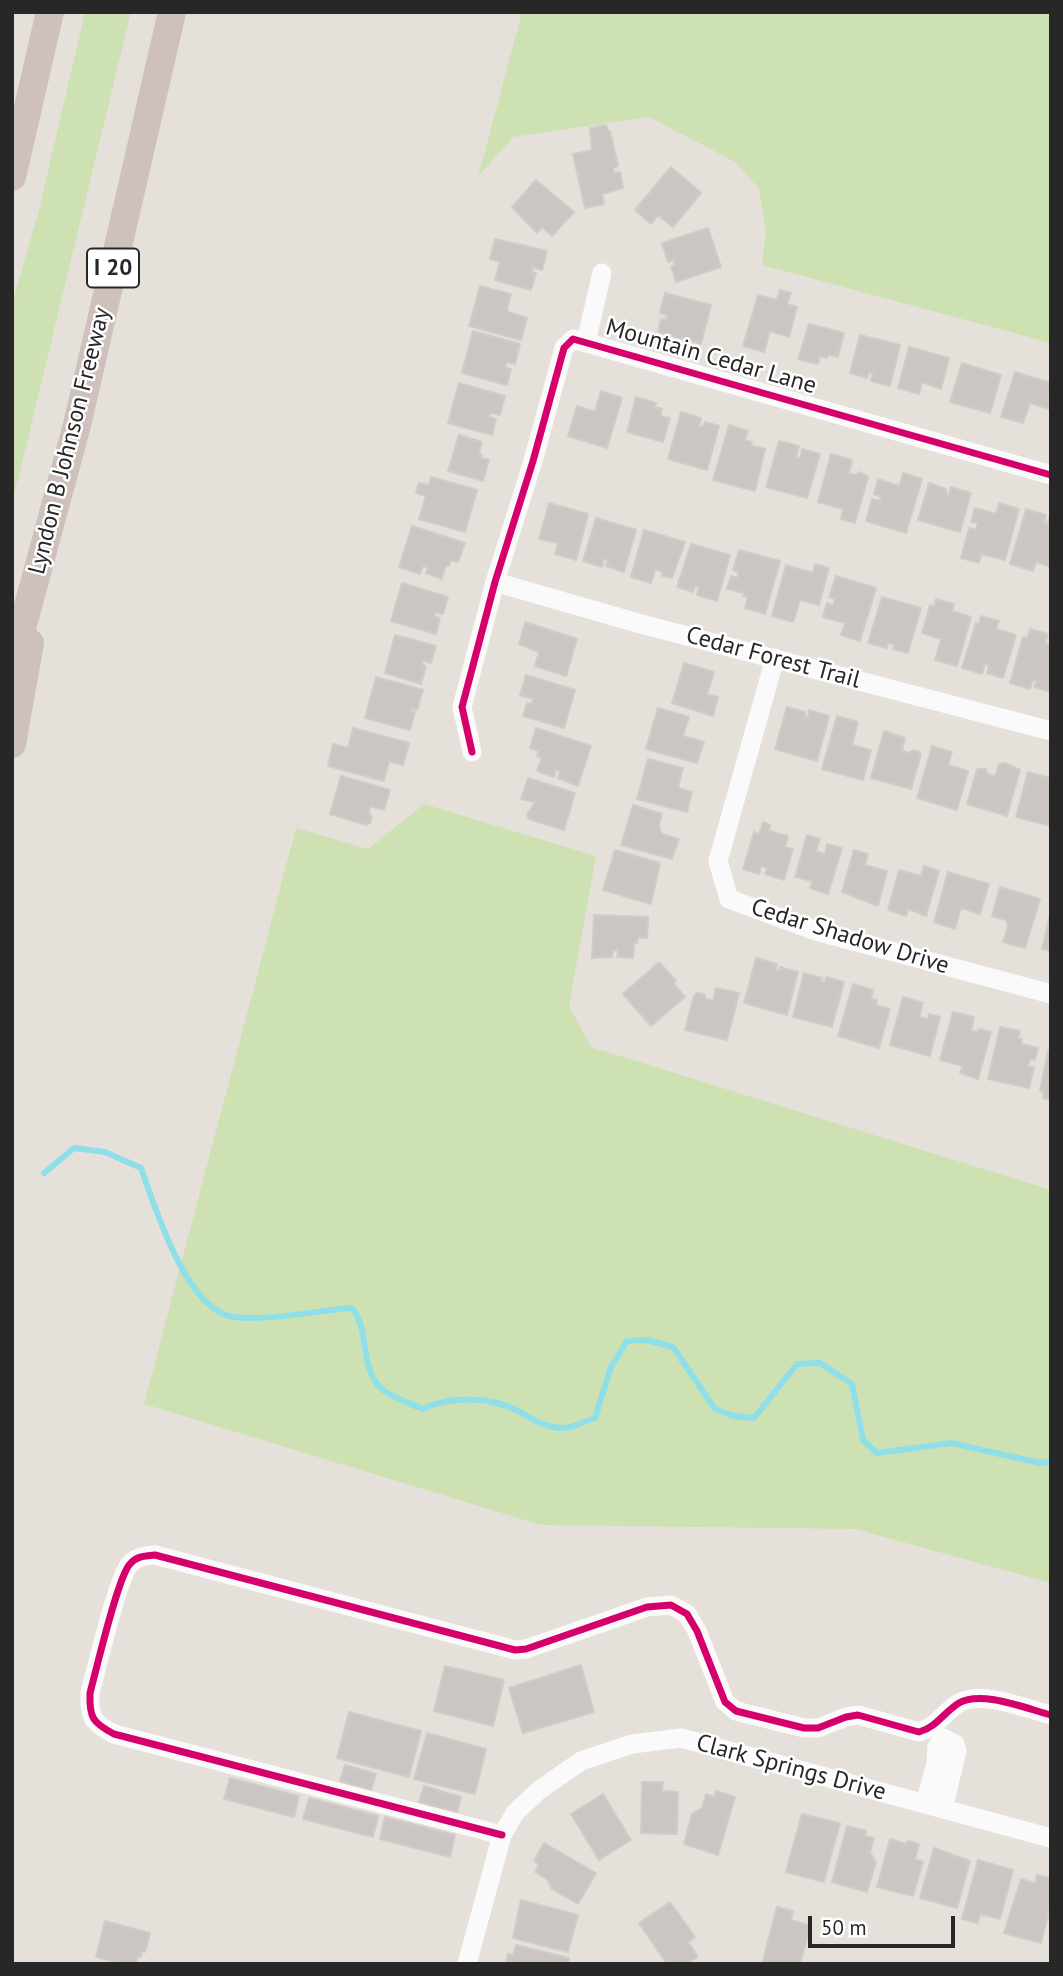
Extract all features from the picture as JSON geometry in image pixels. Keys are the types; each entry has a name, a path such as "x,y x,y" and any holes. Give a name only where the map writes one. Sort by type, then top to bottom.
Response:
{"highway":[{"path":"12,177 50,12"},
{"name":"Lyndon B Johnson Freeway","path":"12,665 77,425 172,12"},
{"path":"12,744 51,524"}],"street":[{"path":"586,342 602,273"},
{"name":"Mountain Cedar Lane","path":"472,752 462,706 495,582 533,461 564,348 573,339 1051,475"},
{"name":"Cedar Forest Trail","path":"495,582 641,624 1051,731"},
{"name":"Cedar Shadow Drive","path":"775,658 718,861 729,899 816,931 1051,994"},
{"path":"502,1835 114,1734 97,1725 90,1710 90,1693 120,1584 128,1566 139,1557 155,1555 515,1650 526,1649 647,1607 671,1605 687,1614 697,1631 725,1702 736,1712 804,1728 818,1728 858,1715 911,1732 939,1731 955,1744 957,1751 934,1807"},
{"path":"939,1731 958,1704 974,1698 993,1700 1051,1715"},
{"name":"Clark Springs Drive","path":"467,1964 502,1835 515,1813 581,1761 632,1744 681,1738 1051,1838"}],"green space":[{"path":"85,12 131,12 12,504 12,305 39,210"},
{"path":"522,12 1051,12 1051,343 762,265 766,232 759,189 735,162 649,117 513,137 478,177"},
{"path":"424,804 596,856 569,1006 591,1047 1051,1190 1051,1583 855,1529 541,1525 144,1404 296,828 368,849"}],"building":[{"path":"606,125 610,131 618,166 613,168 614,173 620,172 623,188 602,194 604,204 585,208 573,154 592,150 590,128"},
{"path":"671,167 701,193 673,227 658,215 651,224 635,210"},
{"path":"536,180 574,212 552,236 542,227 537,233 512,207"},
{"path":"708,228 721,267 676,282 671,266 675,265 673,260 668,262 662,243"},
{"path":"495,239 547,251 542,270 532,267 532,272 536,273 531,290 495,280 500,262 490,259"},
{"path":"480,286 511,294 507,309 509,312 527,318 521,340 469,326"},
{"path":"780,290 791,293 787,304 797,307 789,337 770,331 764,352 743,346 758,295 777,300"},
{"path":"665,293 711,305 701,344 658,332 661,319 666,320 667,315 660,313"},
{"path":"809,324 844,333 838,357 820,356 818,364 798,359"},
{"path":"473,331 520,344 515,364 507,362 505,367 511,369 507,385 462,373"},
{"path":"860,335 900,345 890,386 871,381 873,373 869,372 867,378 850,373"},
{"path":"909,347 949,358 941,389 922,382 919,394 898,388"},
{"path":"962,363 1001,375 990,413 950,402"},
{"path":"1015,372 1051,383 1049,409 1030,403 1023,423 1001,417"},
{"path":"459,383 505,396 500,415 490,413 489,417 496,419 492,435 448,423"},
{"path":"601,391 622,398 607,448 568,436 577,406 595,412"},
{"path":"636,397 656,403 655,407 662,409 660,416 670,418 663,442 627,432"},
{"path":"681,412 701,418 699,426 703,427 705,422 719,426 707,470 668,459"},
{"path":"729,425 748,431 745,440 765,449 755,491 713,480"},
{"path":"459,435 482,442 479,454 482,455 481,458 489,460 483,481 448,471"},
{"path":"779,441 799,446 796,457 800,459 802,449 820,454 807,498 766,487"},
{"path":"831,454 852,460 849,473 855,475 861,472 868,477 855,523 841,519 843,509 818,502"},
{"path":"903,473 922,479 906,533 866,521 872,499 880,501 881,497 874,494 878,479 899,486"},
{"path":"431,477 477,490 465,532 419,519 426,496 416,493 419,483 429,485"},
{"path":"929,483 946,489 946,494 949,494 951,487 971,493 960,532 918,520"},
{"path":"549,503 588,514 576,560 555,554 558,543 539,539"},
{"path":"999,503 1019,509 1005,560 981,554 979,563 961,558 969,528 976,530 978,523 971,522 975,508 996,514"},
{"path":"1026,509 1046,515 1044,523 1047,524 1049,518 1051,519 1051,567 1036,562 1033,571 1010,564"},
{"path":"596,518 636,530 624,572 606,566 608,560 604,559 602,567 583,561"},
{"path":"412,526 465,543 458,562 451,560 449,566 446,565 442,579 426,573 428,568 423,566 420,574 399,567"},
{"path":"644,530 685,542 672,578 662,576 663,572 655,569 651,583 631,577"},
{"path":"691,544 730,555 717,601 697,595 699,587 695,586 693,592 677,587"},
{"path":"739,550 780,561 765,614 745,608 748,597 743,596 744,593 727,589 731,576 737,578 739,572 733,570"},
{"path":"815,564 829,568 819,605 800,600 793,622 772,616 786,565 813,573"},
{"path":"836,576 876,588 860,641 841,635 845,623 823,617 827,603 833,605 835,599 829,597"},
{"path":"402,583 448,597 443,614 435,612 434,616 440,618 436,634 391,621"},
{"path":"882,597 921,608 908,653 893,649 894,644 888,643 887,648 868,643"},
{"path":"936,599 954,604 952,611 971,617 957,666 935,660 941,639 922,633 930,605 934,606"},
{"path":"981,616 999,621 996,629 1016,635 1003,678 987,673 989,665 985,664 982,674 962,668 976,623 979,624"},
{"path":"525,622 577,639 566,676 535,666 539,652 519,644"},
{"path":"1030,629 1048,634 1045,643 1051,644 1051,692 1034,687 1037,681 1033,680 1030,689 1010,683 1023,637 1027,638"},
{"path":"395,635 436,646 431,663 423,661 422,665 426,666 421,684 385,673"},
{"path":"684,663 714,672 707,694 718,697 713,716 672,703"},
{"path":"526,675 575,690 564,728 523,716 527,703 531,704 533,699 520,695"},
{"path":"376,677 423,690 417,710 411,708 410,711 415,712 410,730 365,718"},
{"path":"787,707 805,712 805,717 808,718 809,710 829,716 817,761 775,749"},
{"path":"658,708 689,717 683,736 704,742 697,763 646,749"},
{"path":"837,716 858,722 852,745 871,750 863,780 822,769"},
{"path":"353,728 409,743 403,765 389,761 384,781 328,766 333,744 348,748"},
{"path":"536,728 591,746 578,786 558,778 560,771 556,769 554,777 537,771 542,758 537,756 539,751 530,748"},
{"path":"884,731 905,738 902,751 909,753 913,750 921,755 911,789 871,778"},
{"path":"932,746 952,752 948,765 968,771 957,810 917,798"},
{"path":"648,759 683,768 678,788 692,792 687,812 637,799"},
{"path":"1005,763 1020,770 1007,816 967,804 977,769 986,769 988,774 995,776 999,764"},
{"path":"1028,772 1051,778 1051,826 1016,817"},
{"path":"341,776 390,790 384,810 370,806 370,823 366,825 330,814"},
{"path":"528,778 575,793 564,830 529,819 527,815 535,802 521,799"},
{"path":"633,805 662,814 659,826 662,834 679,839 672,859 621,845"},
{"path":"763,822 770,825 769,831 788,836 785,847 793,849 784,880 765,874 767,868 761,866 759,874 743,869 754,832 759,834"},
{"path":"807,835 820,839 816,851 825,854 827,844 842,848 828,894 810,888 812,881 795,877"},
{"path":"615,850 660,863 651,904 603,890"},
{"path":"854,850 868,854 865,865 887,871 878,906 842,892"},
{"path":"924,866 939,871 926,916 908,909 906,916 888,910 899,870 921,876"},
{"path":"948,872 989,884 980,914 961,908 955,929 934,922"},
{"path":"1000,887 1040,899 1025,948 1003,942 1008,926 1006,920 992,916"},
{"path":"1051,910 1051,951 1042,949"},
{"path":"594,915 648,917 647,938 638,937 637,943 634,943 633,958 617,957 618,950 613,950 612,957 592,958"},
{"path":"756,958 777,964 776,970 779,971 780,967 798,972 787,1015 744,1003"},
{"path":"659,962 676,981 673,983 685,997 651,1026 623,994"},
{"path":"804,973 822,978 821,981 825,982 826,977 844,982 832,1027 793,1017"},
{"path":"853,984 873,990 871,999 877,1000 876,1005 890,1009 879,1048 838,1036"},
{"path":"716,988 739,993 727,1040 685,1030 694,996 697,993 704,994 706,999 713,1001"},
{"path":"903,997 923,1003 919,1017 928,1019 929,1014 940,1017 930,1056 890,1045"},
{"path":"953,1012 974,1017 971,1031 977,1032 979,1029 991,1032 978,1079 960,1073 963,1066 940,1060"},
{"path":"1000,1027 1020,1031 1018,1038 1022,1039 1021,1044 1038,1048 1035,1060 1030,1059 1028,1066 1034,1067 1029,1088 988,1079"},
{"path":"1048,1050 1051,1050 1051,1100 1043,1098 1044,1091 1040,1091"},
{"path":"581,1665 594,1712 523,1733 509,1688"},
{"path":"445,1666 504,1680 493,1726 434,1711"},
{"path":"349,1712 421,1731 409,1777 337,1758"},
{"path":"427,1733 486,1749 475,1794 414,1779"},
{"path":"345,1765 376,1774 371,1790 340,1781"},
{"path":"230,1778 299,1796 294,1817 224,1799"},
{"path":"642,1782 663,1782 662,1791 678,1792 677,1834 641,1833"},
{"path":"424,1786 461,1797 457,1812 419,1802"},
{"path":"716,1791 735,1797 718,1855 684,1844 692,1814 702,1808 706,1794 715,1797"},
{"path":"603,1794 631,1840 599,1860 571,1814"},
{"path":"309,1798 378,1816 373,1837 303,1819"},
{"path":"802,1814 840,1823 824,1882 786,1872"},
{"path":"385,1817 455,1835 450,1857 380,1839"},
{"path":"847,1826 866,1831 865,1836 874,1838 870,1852 876,1862 867,1892 832,1882"},
{"path":"890,1839 906,1844 908,1841 919,1844 915,1859 923,1862 913,1896 877,1887"},
{"path":"544,1843 596,1873 578,1904 552,1889 547,1879 535,1872 539,1864 534,1861"},
{"path":"934,1848 970,1861 957,1908 920,1898"},
{"path":"978,1860 1013,1870 1000,1919 980,1914 978,1923 962,1919"},
{"path":"1037,1875 1051,1878 1051,1905 1041,1943 1004,1933 1021,1879 1035,1883"},
{"path":"521,1900 578,1915 568,1952 513,1938"},
{"path":"670,1902 695,1937 688,1942 698,1957 686,1964 667,1964 639,1923"},
{"path":"777,1907 793,1911 791,1920 811,1926 800,1964 762,1964"},
{"path":"105,1921 150,1933 145,1952 142,1951 141,1957 138,1956 136,1964 121,1964 96,1957"},
{"path":"516,1945 569,1958 569,1964 506,1964 508,1954 513,1955"}],"waterway":[{"path":"44,1173 74,1148 105,1152 141,1168 174,1252 199,1294 213,1308 229,1316 241,1318 352,1308 358,1317 367,1360 375,1380 391,1395 422,1409 457,1400 483,1400 507,1406 550,1426 575,1426 595,1418 611,1367 627,1341 647,1340 673,1347 715,1409 733,1416 754,1418 797,1364 820,1363 852,1384 863,1440 877,1453 951,1443 1040,1463 1051,1461"}],"cycle path":[{"path":"472,752 462,707 495,582 533,461 564,348 573,339 1051,475"},
{"path":"502,1835 114,1734 101,1726 92,1714 90,1693 114,1604 130,1564 138,1558 155,1555 515,1650 526,1649 647,1607 671,1605 687,1614 697,1631 725,1702 736,1711 804,1728 818,1728 858,1715 919,1732 931,1727 959,1703 980,1699 1005,1702 1051,1715"}]}
